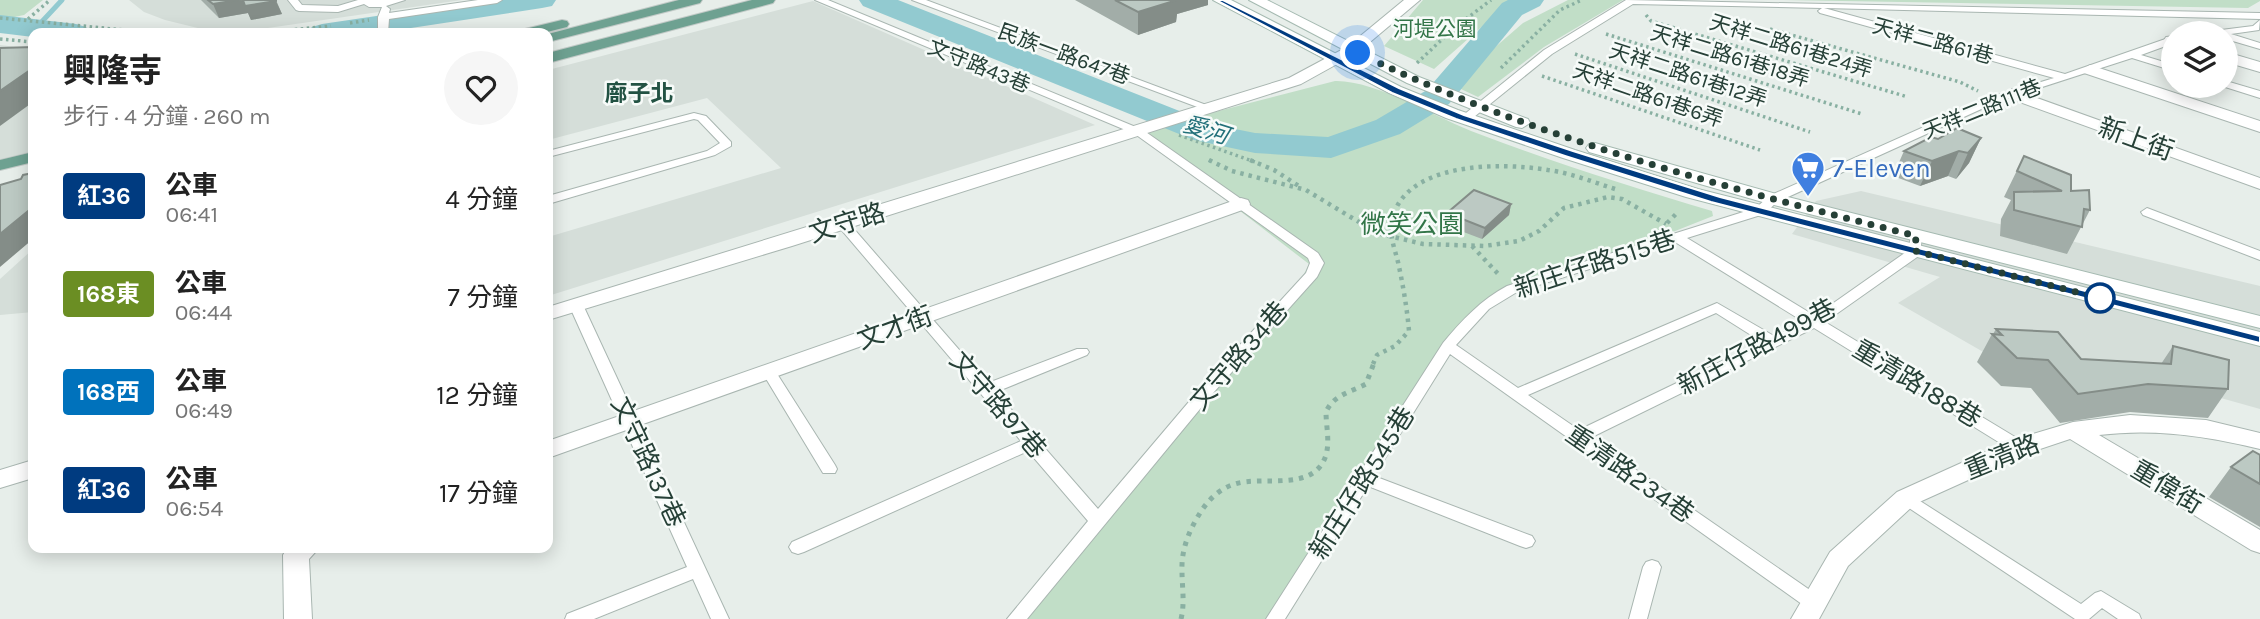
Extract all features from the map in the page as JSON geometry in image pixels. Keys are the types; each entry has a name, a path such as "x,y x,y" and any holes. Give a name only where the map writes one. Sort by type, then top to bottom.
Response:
{"main road":[{"path":"546,28 659,0"},
{"path":"553,37 695,0"},
{"path":"553,45 726,0"},
{"path":"553,57 768,0"},
{"path":"0,165 28,158"},
{"path":"0,178 28,170"}],"street":[{"path":"1220,0 1395,90 1466,111 1680,189 1766,205 2260,334"},
{"path":"1256,0 1352,50 1413,72 1466,111"},
{"path":"1209,110 1295,81 1336,60 1413,0"},
{"path":"2238,61 2260,68"},
{"path":"2090,70 2260,127"},
{"name":"新上街","path":"2003,97 2260,184"},
{"name":"文守路","path":"553,312 1209,110"},
{"name":"文才街","path":"553,448 1241,204"},
{"name":"重清路","path":"1809,611 1839,559 1906,498 2019,447 2073,430 2130,423 2206,428 2260,441"},
{"name":"重偉街","path":"2073,430 2260,543"},
{"path":"0,479 28,471"},
{"path":"298,619 296,555 299,553"}],"lane":[{"path":"293,0 299,8 338,9 365,0 369,4 400,0"},
{"path":"413,0 451,0"},
{"path":"383,17 497,0"},
{"name":"文守路43巷","path":"820,0 1142,130"},
{"name":"民族一路647巷","path":"917,0 1209,110"},
{"path":"1466,111 1526,71 1556,47 1631,2"},
{"name":"天祥二路61巷","path":"1631,2 2260,16"},
{"path":"383,28 385,4"},
{"name":"天祥二路61巷","path":"1801,5 2064,77"},
{"path":"2238,31 2256,28 2260,23"},
{"path":"2238,40 2260,46"},
{"name":"天祥二路111巷","path":"1766,205 2003,97 2161,44"},
{"path":"2132,55 2161,64"},
{"path":"2238,88 2260,95"},
{"path":"553,153 695,117 702,118 727,144 711,153 553,199"},
{"name":"文守路34巷","path":"1016,619 1209,387 1312,274 1317,263 1312,256 1142,130"},
{"name":"新庄仔路515巷","path":"1448,346 1472,317 1492,299 1512,289 1676,237 1766,205"},
{"path":"2147,212 2260,256"},
{"name":"文守路97巷","path":"843,224 1099,522"},
{"name":"重清路188巷","path":"1676,237 2019,447"},
{"name":"新庄仔路499巷","path":"1578,437 1815,322 1915,244"},
{"name":"文守路137巷","path":"576,305 720,619"},
{"path":"1517,394 1717,307 1773,342"},
{"name":"重清路234巷","path":"1448,346 1578,437 1809,611"},
{"name":"新庄仔路545巷","path":"1275,619 1448,346"},
{"path":"986,390 1082,352"},
{"path":"769,372 829,469"},
{"path":"799,547 1031,443"},
{"path":"1364,478 1526,541"},
{"path":"1906,498 2082,614 2101,598 2132,619"},
{"path":"1638,619 1652,567"},
{"path":"574,619 698,570"}],"path":[{"path":"27,20 50,0"},
{"path":"1413,72 1419,62 1454,28 1491,0"},
{"name":"天祥二路61巷24弄","path":"1631,2 1651,20 1908,97"},
{"path":"349,23 383,17"},
{"path":"0,18 110,28"},
{"path":"308,28 338,25"},
{"name":"天祥二路61巷18弄","path":"1588,28 1863,114"},
{"path":"1770,29 1960,82 2003,97"},
{"path":"0,39 28,42"},
{"name":"天祥二路61巷12弄","path":"1556,47 1810,132"},
{"name":"天祥二路61巷6弄","path":"1526,71 1760,150"},
{"path":"1142,130 1170,131 1289,177 1306,190"},
{"path":"1203,156 1232,171 1306,190 1323,198 1363,226 1393,238 1423,244 1472,246 1519,241 1539,232 1564,208 1608,197 1622,199 1666,224"},
{"path":"1181,619 1183,555 1195,522 1217,493 1232,484 1245,481 1285,480 1312,473 1322,461 1329,443 1326,411 1330,402 1366,384 1377,355 1395,346 1409,331 1391,228 1395,207 1408,191 1432,176 1459,170 1516,166 1551,170 1625,192"},
{"path":"1472,246 1503,279"}],"shaded area":[{"path":"129,0 462,0 269,28 198,28 144,12"},
{"path":"813,1 1095,125 553,294 553,236 781,168 707,98 553,139 553,69"},
{"path":"0,45 28,48 28,152 0,159"},
{"path":"1861,191 2260,286 2260,409 2114,368 2006,365 1898,303 1940,277 1792,234 1816,201"},
{"path":"28,254 28,312 0,315 0,279"}],"green space":[{"path":"0,0 43,0 24,15 0,20"},
{"name":"河堤公園","path":"1423,0 1512,0 1434,69 1384,46"},
{"path":"1568,0 1623,0 1544,47 1478,97 1448,83 1455,82 1523,23"},
{"path":"1783,0 2260,0 2260,1 2248,8"},
{"name":"微笑公園","path":"1335,81 1351,82 1388,93 1479,134 1595,175 1712,211 1713,216 1592,264 1512,289 1472,317 1275,619 1014,619 1302,278 1309,264 1137,132"}],"building":[{"path":"208,0 238,0 213,4"},
{"path":"243,0 276,0 276,1 245,6"},
{"path":"1115,0 1177,0 1138,12"},
{"path":"28,47 28,71 0,91 0,48"},
{"path":"1957,128 1981,138 1968,153 1959,151 1932,161 1904,151 1931,137 1938,139"},
{"path":"2024,156 2071,175 2071,191 2089,190 2090,210 2084,209 2082,227 2014,210 2014,192 2062,191 2017,171"},
{"path":"28,174 28,211 0,234 0,185 21,179"},
{"path":"1474,190 1511,204 1485,228 1447,213"},
{"path":"1996,329 2058,332 2081,359 2171,364 2173,346 2229,360 2228,389 2148,384 2078,394 2048,360 2017,358 1992,334 2002,335"},
{"path":"2253,451 2260,455 2260,484 2231,467"}],"waterway":[{"path":"36,28 62,0"},
{"name":"愛河","path":"355,28 542,0"},
{"name":"愛河","path":"873,0 1206,133 1255,143 1331,148 1388,127 1438,97 1512,9 1530,0"},
{"name":"愛河","path":"0,24 34,28"}],"bus line":[{"name":"紅36","path":"1220,0 1395,90 1460,117 1569,154 1716,200 2260,339"}],"place":[{"name":"7-Eleven","path":"1808,198"}],"district":[{"name":"廍子北","path":"639,93"}],"route":[{"path":"1358,53 1481,109 1575,142 1773,200 1916,236 1915,251 2100,298"}]}
